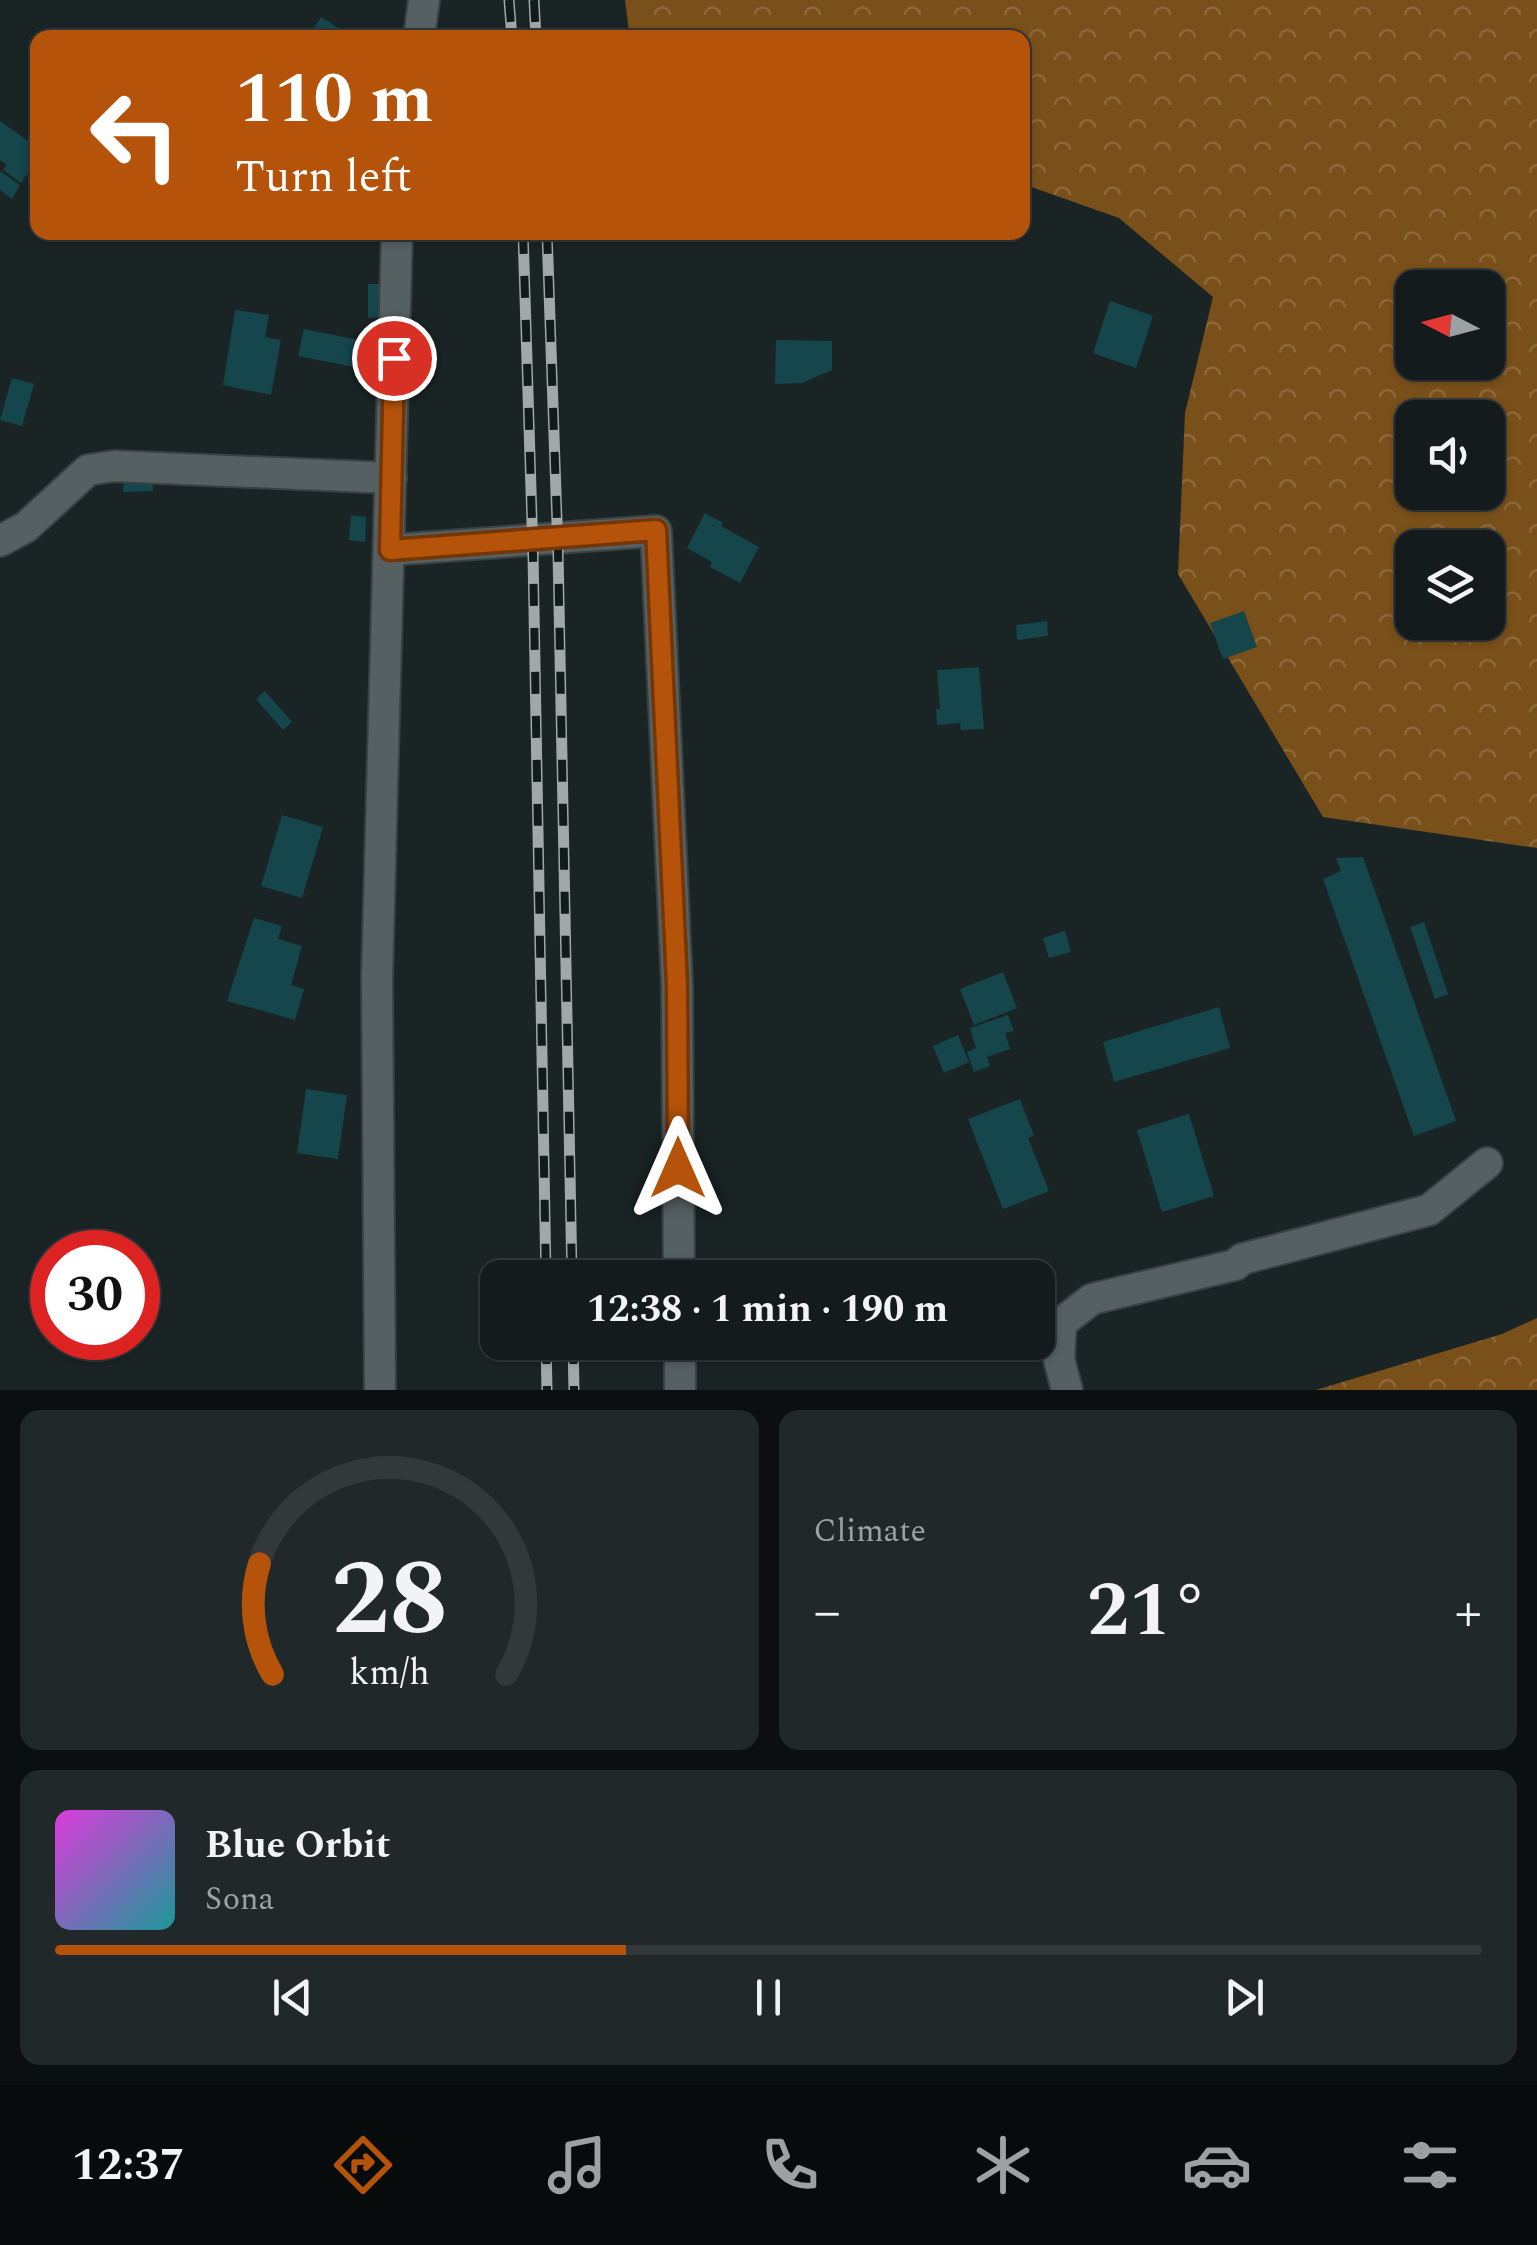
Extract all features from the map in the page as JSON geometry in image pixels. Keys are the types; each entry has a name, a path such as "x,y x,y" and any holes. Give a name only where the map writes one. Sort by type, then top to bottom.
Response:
{"street":[{"path":"421,30 424,0"},
{"path":"380,1390 378,977 397,240"},
{"path":"0,542 26,528 88,470 114,466 392,478"},
{"path":"390,550 656,530 677,985 679,1260"},
{"path":"1067,1390 1059,1358 1061,1323 1092,1299 1430,1210 1488,1163"},
{"path":"680,1360 680,1390"}],"green space":[{"path":"625,0 1537,0 1537,848 1323,817 1178,574 1185,413 1213,297 1119,218 1030,186 1030,30 629,30"},
{"path":"1537,1318 1537,1390 1316,1390 1502,1334"}],"building":[{"path":"321,17 342,30 313,30"},
{"path":"0,121 30,142 30,176 27,174 21,183 3,170 7,165 0,160"},
{"path":"0,171 20,185 12,199 0,190"},
{"path":"368,284 382,284 383,317 368,318"},
{"path":"1110,301 1153,316 1136,368 1093,353"},
{"path":"235,310 269,315 265,337 281,340 271,395 223,385"},
{"path":"304,329 359,340 354,367 298,356"},
{"path":"776,340 832,341 832,370 802,383 775,384"},
{"path":"12,378 34,384 22,426 0,420"},
{"path":"153,479 153,491 123,492 124,480"},
{"path":"705,513 759,547 740,583 710,567 712,562 687,548"},
{"path":"351,515 366,517 365,542 349,540"},
{"path":"1244,611 1257,647 1223,659 1210,623"},
{"path":"1047,621 1048,636 1017,640 1016,625"},
{"path":"979,667 984,729 961,730 960,723 937,725 937,670"},
{"path":"265,691 292,722 283,730 256,699"},
{"path":"282,815 323,827 302,898 261,886"},
{"path":"1363,857 1456,1121 1414,1136 1323,879 1341,871 1336,858"},
{"path":"254,918 282,926 278,939 302,946 291,985 304,989 295,1020 227,1001"},
{"path":"1424,922 1448,994 1435,999 1410,927"},
{"path":"1065,931 1071,952 1049,958 1043,938"},
{"path":"1003,972 1017,1008 974,1025 960,989"},
{"path":"1219,1007 1230,1048 1114,1082 1103,1042"},
{"path":"1008,1015 1014,1031 1005,1033 1010,1049 987,1057 990,1066 974,1072 967,1052 976,1048 970,1028"},
{"path":"958,1035 969,1062 944,1073 933,1046"},
{"path":"306,1089 347,1095 338,1159 297,1153"},
{"path":"1020,1099 1034,1136 1028,1138 1049,1191 1003,1209 968,1119"},
{"path":"1189,1114 1214,1196 1162,1212 1137,1130"}],"railway":[{"path":"509,0 511,30"},
{"path":"534,0 536,30"},
{"path":"523,240 546,1260"},
{"path":"547,240 558,551 572,1260"},
{"path":"546,1360 547,1390"},
{"path":"573,1360 574,1390"}],"route":[{"path":"394,358 390,550 656,530 677,985 678,1168"}]}
